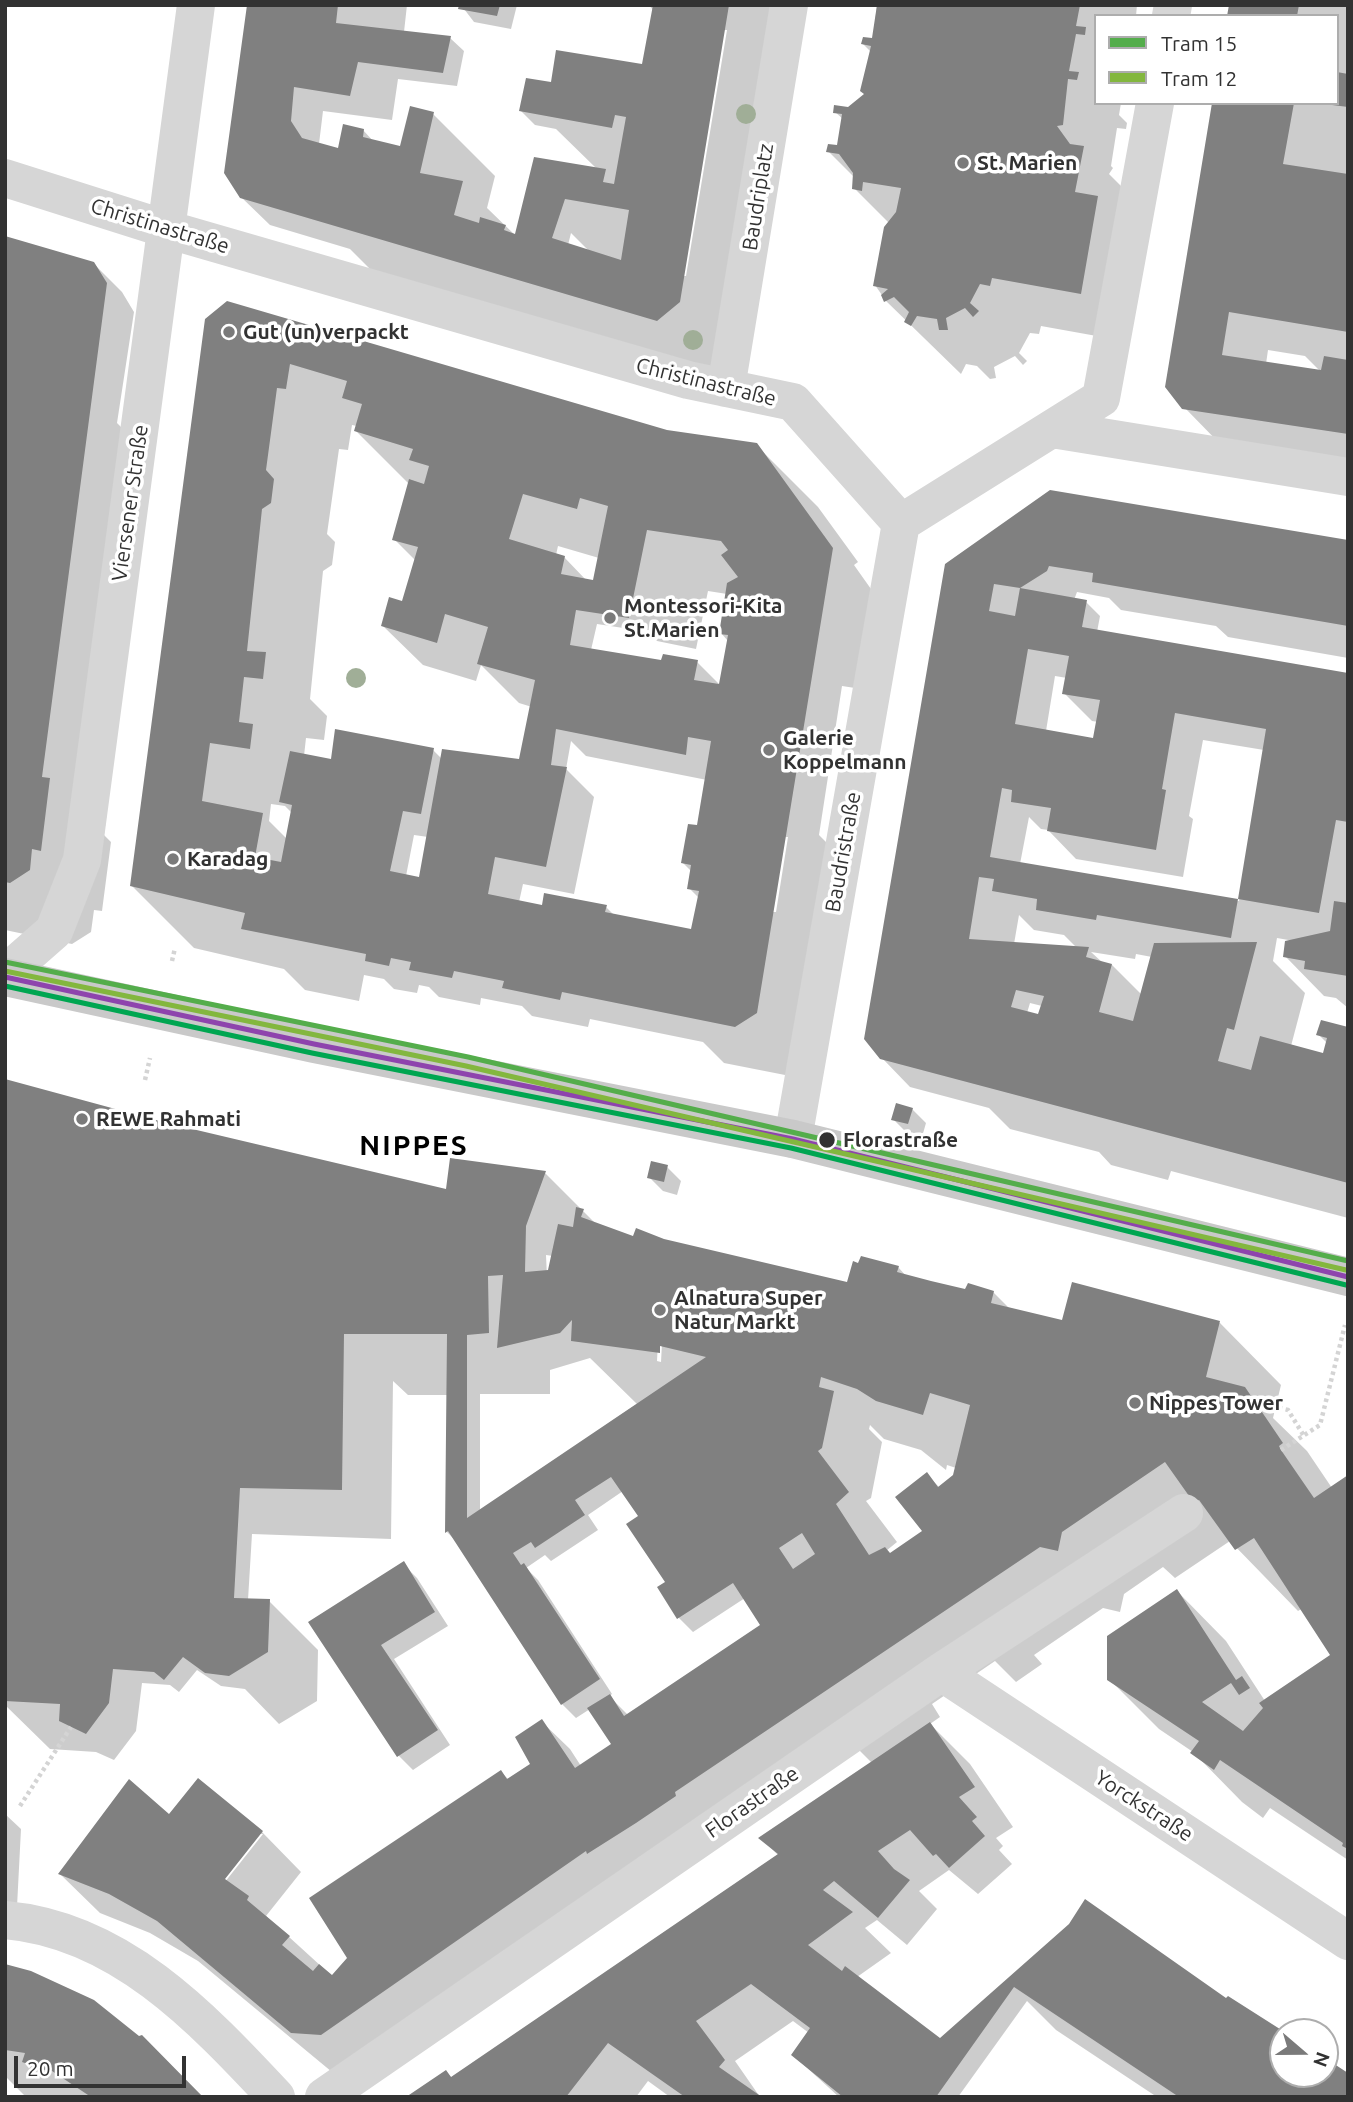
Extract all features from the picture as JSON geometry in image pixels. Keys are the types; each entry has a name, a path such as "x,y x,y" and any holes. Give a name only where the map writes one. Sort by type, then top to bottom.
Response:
{"main road":[{"path":"5,976 302,1041 793,1139 1348,1277"}],"street":[{"name":"Viersener Straße","path":"5,976 54,931 82,860 196,5"},
{"name":"Baudriplatz","path":"726,388 789,5"},
{"path":"901,523 1101,398 1155,105"},
{"name":"Christinastraße","path":"5,178 166,229 688,380 793,402 901,523"},
{"path":"1052,429 1348,478"},
{"name":"Baudristraße","path":"793,1139 901,523"},
{"name":"Florastraße","path":"324,2097 941,1672 1184,1513"},
{"name":"Yorckstraße","path":"941,1672 1348,1941"},
{"path":"5,1920 37,1923 93,1941 141,1970 224,2041 276,2097"}],"path":[{"path":"171,964 175,948"},
{"path":"145,1080 149,1065"},
{"path":"1281,1450 1320,1425 1345,1321"},
{"path":"1272,1406 1288,1410 1304,1436"},
{"path":"20,1806 71,1727"}],"building":[{"path":"247,5 338,5 336,23 451,36 443,73 358,62 350,96 294,87 291,121 302,138 338,148 343,124 364,129 363,137 400,146 410,106 434,112 420,173 463,181 454,215 479,223 480,217 506,225 504,230 515,234 534,157 606,169 603,182 614,184 626,117 615,115 612,128 519,111 526,78 551,82 556,50 642,64 653,5 729,5 680,302 657,321 240,198 224,173","holes":["565,199 629,210 621,260 552,238"]},
{"path":"459,5 500,5 497,16 458,9"},
{"name":"St. Marien","path":"877,5 1080,5 1076,26 1086,27 1085,35 1076,34 1069,71 1079,72 1077,80 1068,79 1063,125 1057,126 1070,144 1084,146 1075,192 1098,196 1081,294 992,278 990,286 980,284 970,303 979,311 973,317 965,308 946,318 948,330 939,330 937,319 917,316 911,326 904,322 909,312 894,297 884,302 881,295 888,289 873,286 884,227 896,212 901,188 863,182 862,191 852,189 853,173 839,154 826,152 828,144 837,145 842,114 833,113 834,105 848,107 864,94 860,91 871,46 861,44 863,37 872,38"},
{"path":"1229,5 1299,5 1297,14 1227,14"},
{"path":"1339,72 1348,74 1348,107 1332,105 1339,105"},
{"path":"1212,105 1294,105 1283,164 1348,174 1348,332 1229,312 1222,355 1321,370 1324,356 1348,360 1348,434 1182,409 1165,387"},
{"path":"5,236 94,262 107,283 42,777 50,778 41,851 32,849 30,870 10,883 5,882"},
{"path":"227,301 667,430 757,443 833,548 757,1013 735,1027 562,992 560,1000 502,988 504,981 454,971 452,978 409,970 411,962 391,958 389,966 365,961 366,954 241,929 245,913 130,886 205,319","holes":["290,364 347,381 342,398 362,404 354,431 413,449 409,460 429,466 424,484 409,479 392,540 418,547 402,601 389,597 381,626 437,643 445,614 488,627 477,664 535,680 519,759 442,749 419,877 390,871 403,811 421,814 434,748 335,729 331,759 290,751 279,802 292,805 281,862 255,857 263,813 202,801 210,743 250,749 253,724 239,722 244,677 263,679 266,652 247,651 262,509 271,503 274,479 266,470 277,388 286,389","523,494 577,509 580,498 608,506 593,580 561,574 565,556 509,539","647,530 721,541 728,550 721,555 738,577 727,583 719,634 728,635 719,684 694,680 698,660 663,654 661,660 570,645 576,610 629,618","556,729 686,755 688,737 711,741 697,825 688,824 681,863 691,865 687,889 699,891 691,929 605,912 607,905 544,893 542,905 488,894 495,857 546,867 567,767 551,765"]},
{"path":"1050,490 1348,540 1348,626 1092,582 1093,573 1049,566 1047,571 1020,588 1087,600 1082,627 1348,673 1348,822 1336,820 1319,913 1238,899 1231,938 1097,915 1096,920 1036,910 1037,899 992,891 994,879 979,877 969,939 1089,947 1086,957 1112,964 1099,1012 1133,1021 1154,943 1257,942 1234,1030 1227,1028 1218,1061 1251,1070 1260,1036 1323,1053 1327,1038 1316,1035 1321,1020 1348,1027 1348,1183 880,1059 864,1039 945,564","holes":["994,584 1020,588 1015,616 989,611","1028,649 1069,656 1062,694 1100,700 1093,738 1015,724","1175,713 1266,729 1238,899 990,857 1002,788 1012,790 1011,802 1051,808 1047,831 1156,850 1166,790 1162,789","1016,990 1044,996 1038,1014 1011,1007"]},
{"path":"1334,901 1348,903 1348,976 1304,969 1305,961 1283,957 1285,941 1330,931"},
{"path":"5,1079 167,1123 446,1189 450,1158 546,1171 526,1226 525,1272 548,1270 558,1224 573,1227 576,1207 584,1209 581,1217 633,1236 636,1228 664,1239 847,1282 853,1261 858,1263 861,1256 899,1266 897,1272 931,1281 965,1289 968,1283 994,1291 991,1303 1062,1320 1072,1282 1220,1321 1206,1377 1245,1387 1283,1443 1279,1446 1281,1450 1314,1498 1348,1475 1348,1849 1220,1760 1214,1770 1190,1753 1199,1741 1107,1680 1107,1636 1177,1589 1236,1680 1242,1676 1250,1688 1239,1695 1231,1683 1202,1702 1243,1731 1263,1708 1259,1703 1330,1655 1254,1538 1235,1550 1199,1500 1194,1503 1165,1462 1062,1532 1058,1551 1040,1547 675,1792 676,1796 636,1823 587,1854 586,1851 321,2035 291,2033 157,1921 109,1894 58,1874 129,1779 169,1814 198,1778 263,1831 225,1879 249,1896 247,1900 290,1936 282,1945 313,1971 319,1964 332,1975 347,1958 309,1898 501,1770 507,1779 530,1764 515,1737 542,1719 575,1768 611,1744 587,1708 610,1694 624,1716 760,1625 733,1583 677,1619 657,1587 665,1582 626,1524 638,1516 611,1477 575,1500 585,1515 535,1548 531,1542 513,1553 521,1565 524,1563 600,1679 561,1705 448,1531 445,1533 447,1334 344,1334 342,1490 240,1488 234,1598 270,1599 268,1652 229,1676 205,1673 183,1657 164,1680 154,1672 113,1669 109,1703 86,1734 59,1721 60,1704 5,1701","holes":["503,1275 497,1348 560,1333 572,1320 571,1341 660,1353 660,1346 706,1357 467,1518 467,1335 489,1333 488,1276","821,1377 857,1389 876,1401 923,1415 930,1393 970,1405 953,1475 938,1487 927,1472 895,1497 922,1531 890,1553 885,1547 869,1555 836,1504 849,1492 818,1451 822,1448 834,1391 819,1387","802,1533 815,1554 793,1569 779,1548"]},
{"path":"896,1103 913,1108 908,1124 891,1120"},
{"path":"651,1161 668,1165 664,1182 647,1178"},
{"path":"404,1561 435,1612 381,1645 438,1730 397,1757 308,1622"},
{"path":"930,1722 975,1787 959,1797 977,1817 972,1821 985,1836 949,1868 936,1854 933,1856 910,1830 878,1851 894,1869 910,1880 878,1918 834,1881 823,1890 853,1912 808,1945 842,1971 845,1966 940,2038 1069,1924 1085,1899 1226,1998 1228,1996 1269,2022 1269,2088 1339,2088 1339,2067 1348,2073 1348,2097 1179,2097 1014,1987 936,2097 843,2097 791,2055 810,2028 751,1984 696,2021 725,2060 719,2067 762,2097 685,2097 608,2043 566,2097 406,2097 446,2070 451,2077 778,1854 758,1838"},
{"path":"5,1964 31,1971 94,2000 139,2036 142,2035 203,2097 91,2097 46,2067 45,2070 22,2062 25,2053 5,2050"}],"tram line":[{"name":"15","path":"5,962 468,1057 1348,1261"},
{"name":"12","path":"5,971 466,1066 1346,1270"}],"transit line":[{"path":"5,977 314,1044 793,1139 1348,1277"},
{"path":"5,986 312,1053 791,1148 1346,1285"}],"place":[{"name":"St. Marien","path":"963,163"},
{"name":"Gut (un)verpackt","path":"229,332"},
{"name":"Montessori-Kita St.Marien","path":"610,618"},
{"name":"Galerie Koppelmann","path":"769,750"},
{"name":"Karadag","path":"173,859"},
{"name":"REWE Rahmati","path":"82,1119"},
{"name":"Florastraße","path":"827,1140"},
{"name":"Alnatura Super Natur Markt","path":"660,1310"},
{"name":"Nippes Tower","path":"1135,1403"}],"district":[{"name":"NIPPES","path":"414,1146"}]}
